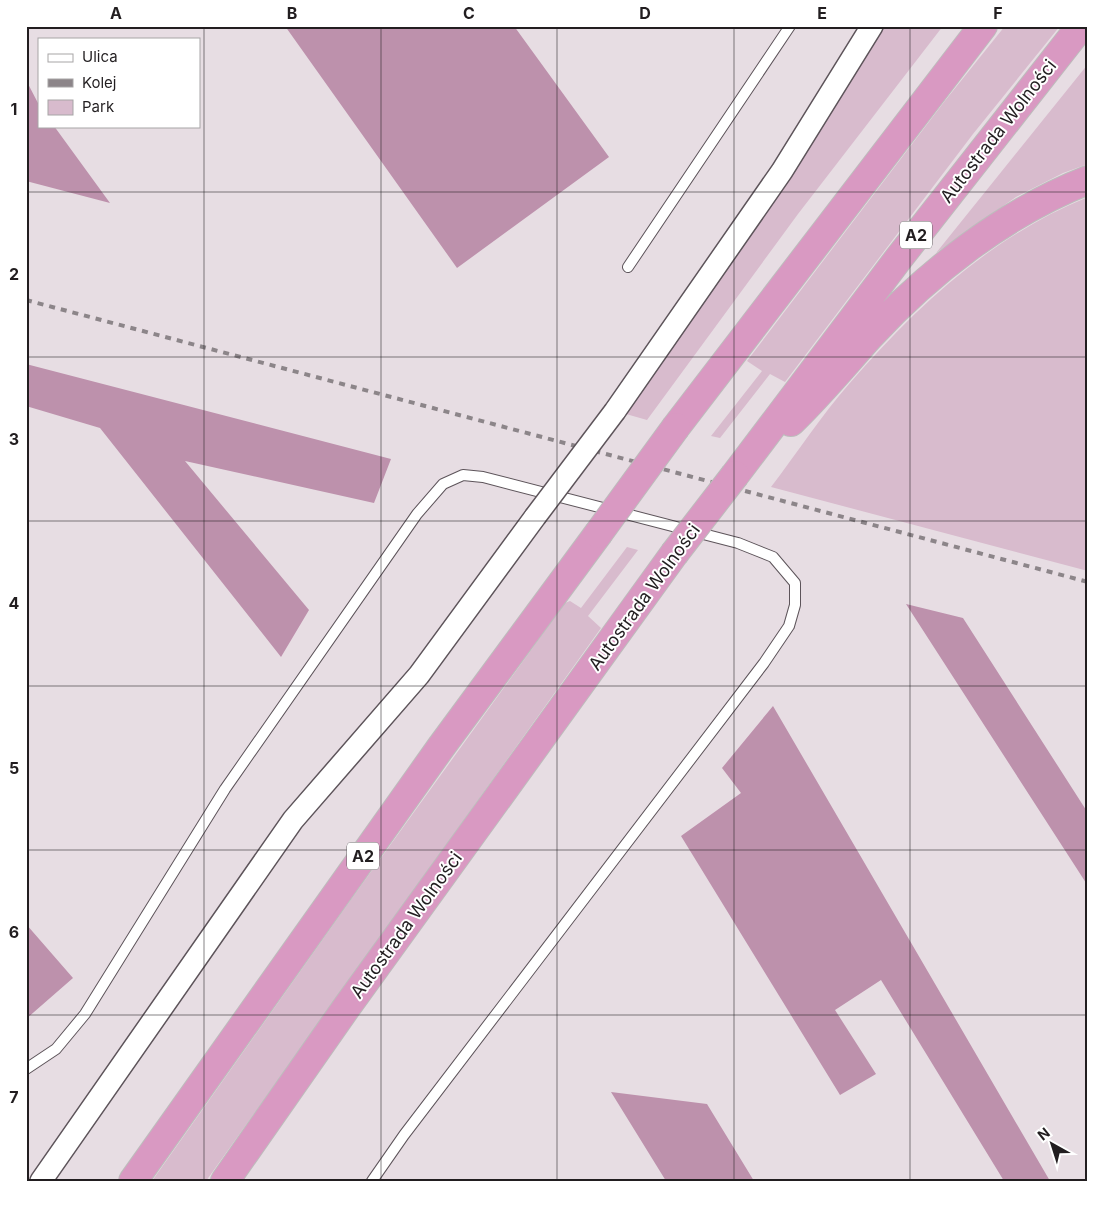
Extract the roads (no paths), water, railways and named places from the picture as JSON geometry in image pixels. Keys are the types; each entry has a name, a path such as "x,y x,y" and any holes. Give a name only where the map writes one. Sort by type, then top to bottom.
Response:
{"highway":[{"name":"A2","path":"132,1181 435,755 676,427 983,26"},
{"name":"Autostrada Wolności","path":"225,1181 346,1008 674,554 735,475 759,448 899,258 1081,26"},
{"path":"759,448 820,393 869,337 938,272 968,248 1025,210 1088,180"}],"street":[{"path":"40,1181 294,820 419,675 615,412 782,171 872,26"}],"lane":[{"path":"628,266 790,26"},
{"path":"26,1069 56,1049 85,1014 225,789 417,514 443,484 463,475 483,478 738,543 773,557 795,583 794,605 789,626 764,662 404,1135 372,1181"}],"railway":[{"path":"26,300 1088,582"}]}
